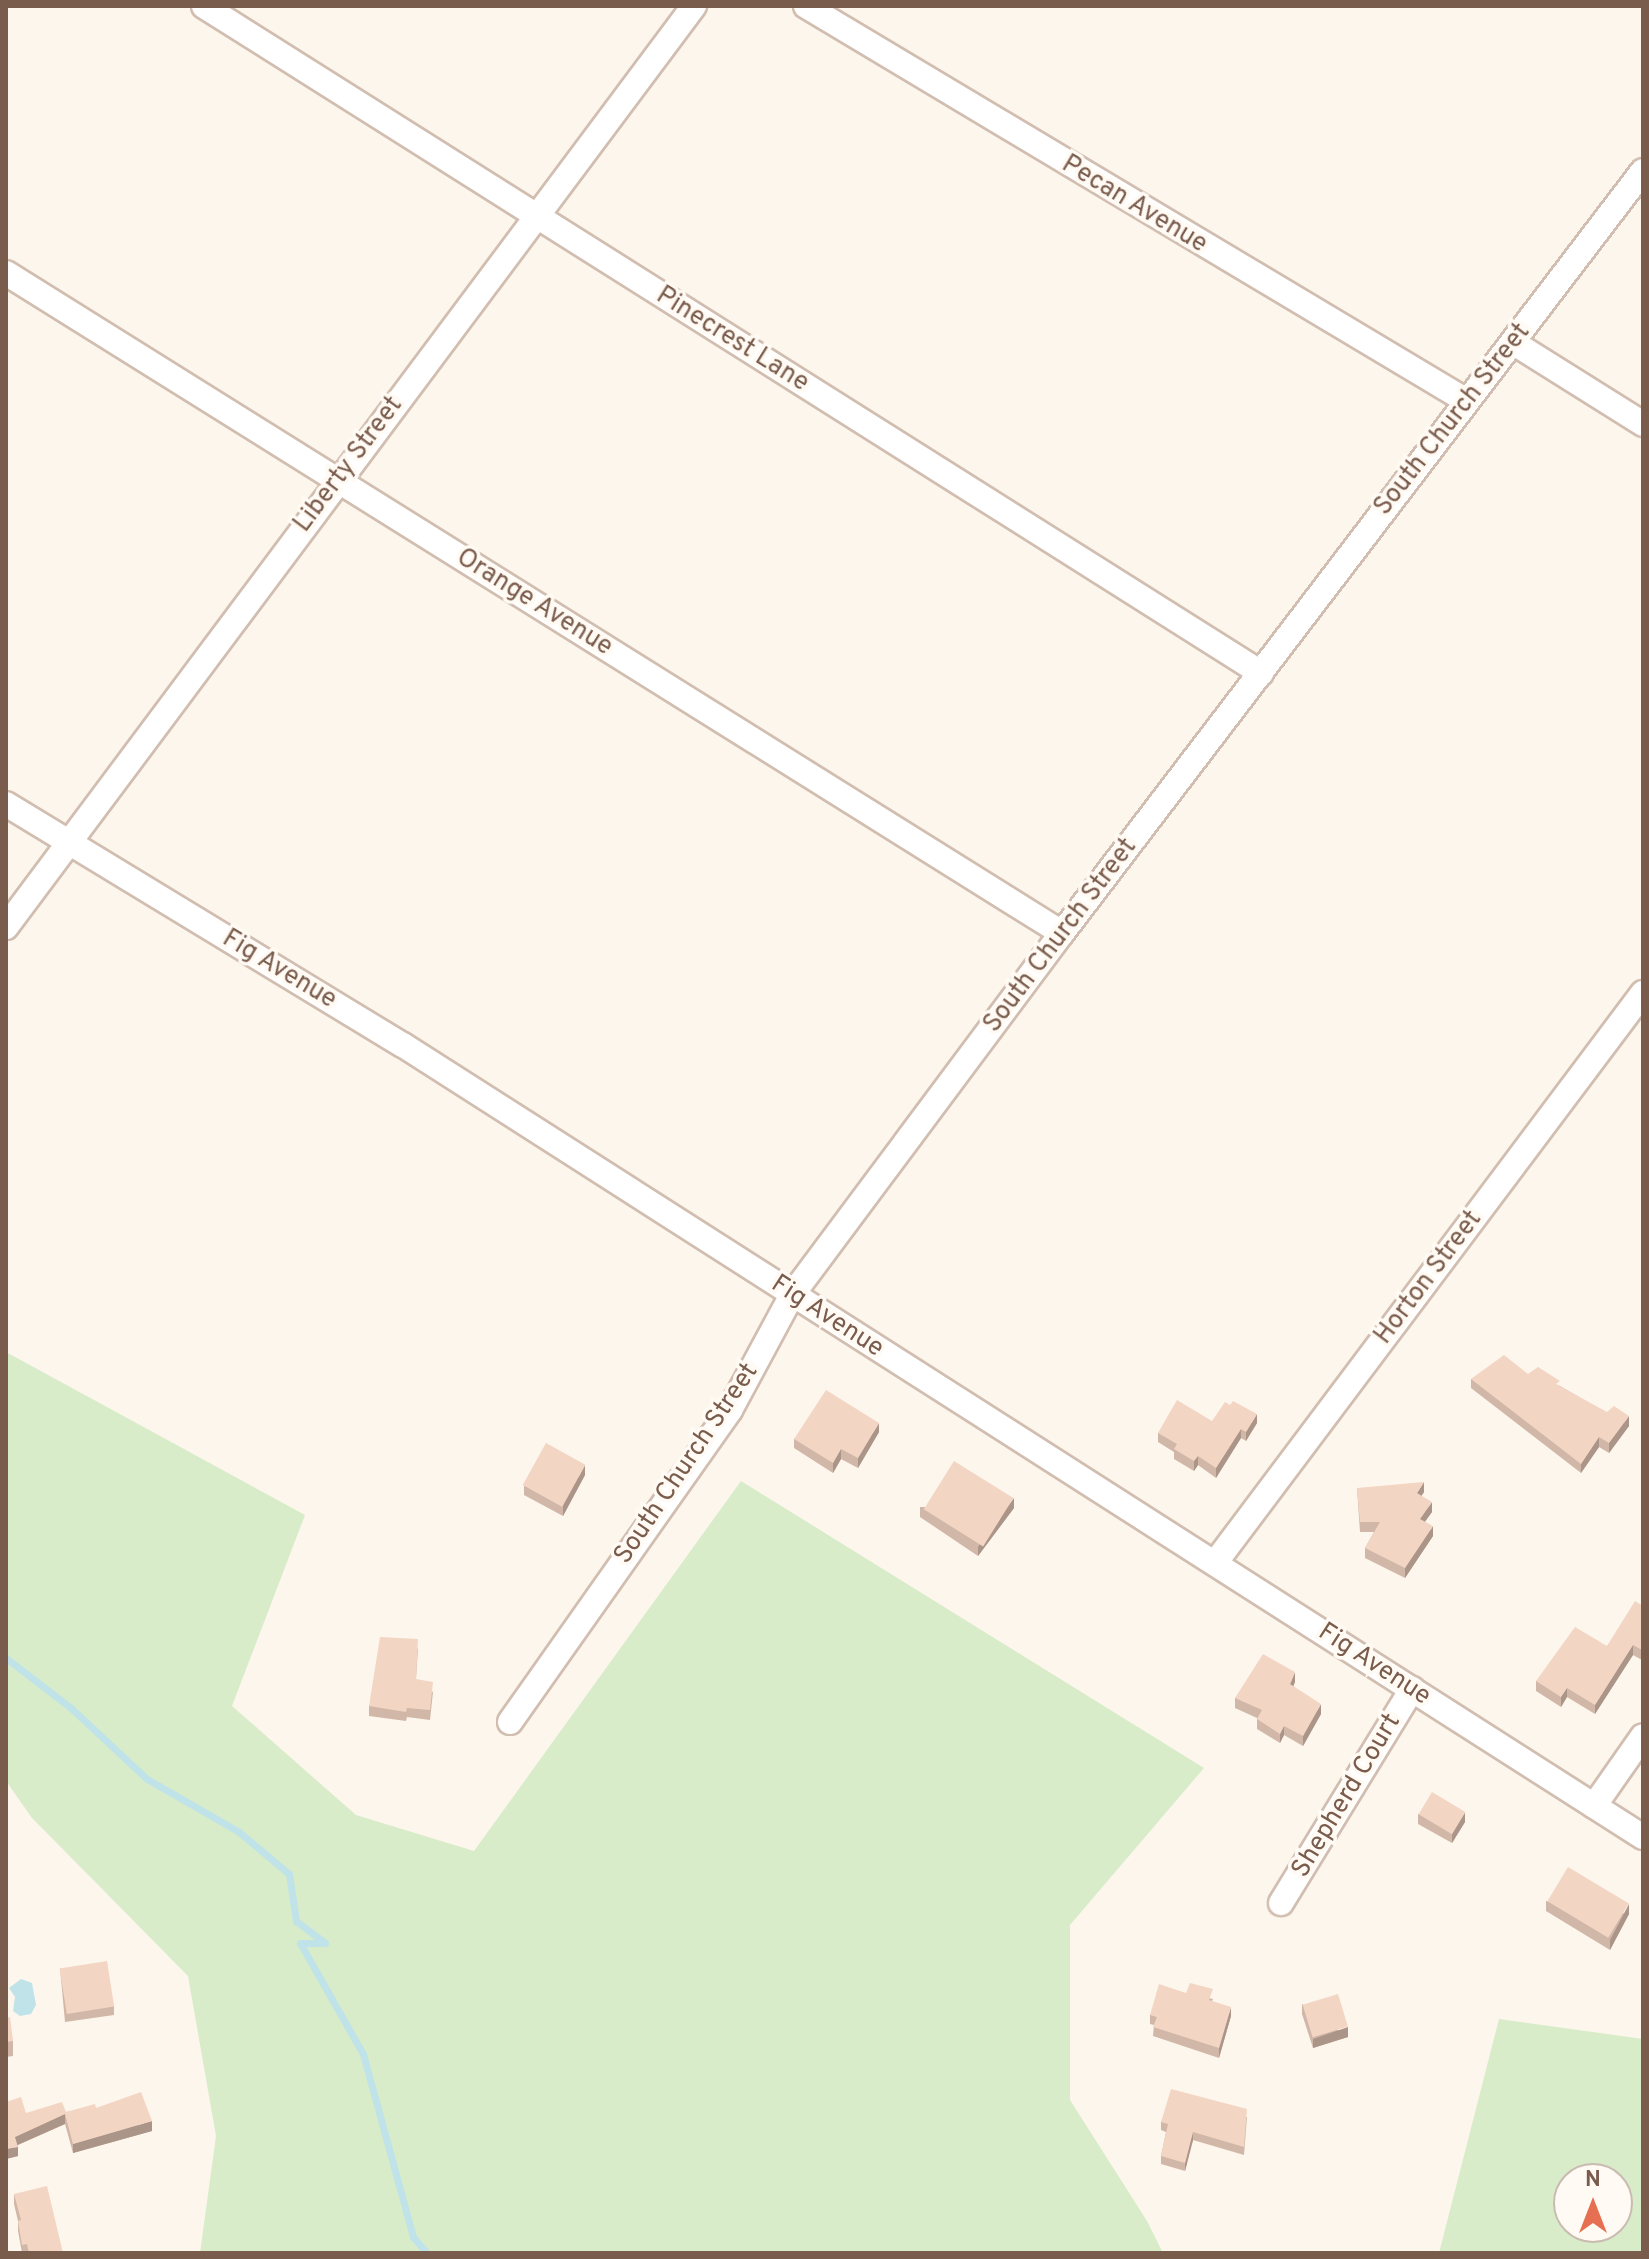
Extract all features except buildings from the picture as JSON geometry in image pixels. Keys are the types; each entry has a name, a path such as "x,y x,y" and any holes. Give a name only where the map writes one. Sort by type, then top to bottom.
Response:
{"street":[{"name":"Pinecrest Lane","path":"204,6 1261,673"},
{"name":"Liberty Street","path":"6,927 66,842 694,6"},
{"name":"Pecan Avenue","path":"806,6 1465,400"},
{"name":"South Church Street","path":"510,1722 730,1410 792,1295 1465,400 1514,343 1643,171"},
{"name":"Orange Avenue","path":"6,273 1062,933"},
{"path":"1514,343 1643,424"},
{"name":"Fig Avenue","path":"6,804 403,1045 1643,1837"},
{"name":"Horton Street","path":"1215,1563 1643,993"},
{"name":"Shepherd Court","path":"1281,1903 1412,1689"},
{"path":"1594,1806 1643,1736"}],"green space":[{"path":"6,1352 305,1515 232,1706 356,1815 474,1851 741,1481 1204,1768 1070,1925 1070,2100 1147,2221 1163,2253 200,2253 216,2136 188,1976 32,1818 6,1781"},
{"path":"1499,2019 1643,2039 1643,2253 1439,2253"}],"water":[{"path":"21,1979 32,1983 36,2005 31,2014 20,2016 13,2011 15,1997 9,1988"}],"waterway":[{"path":"6,1658 71,1708 147,1779 239,1832 289,1874 296,1921 325,1943 300,1943 363,2054 413,2237 427,2253"}]}
